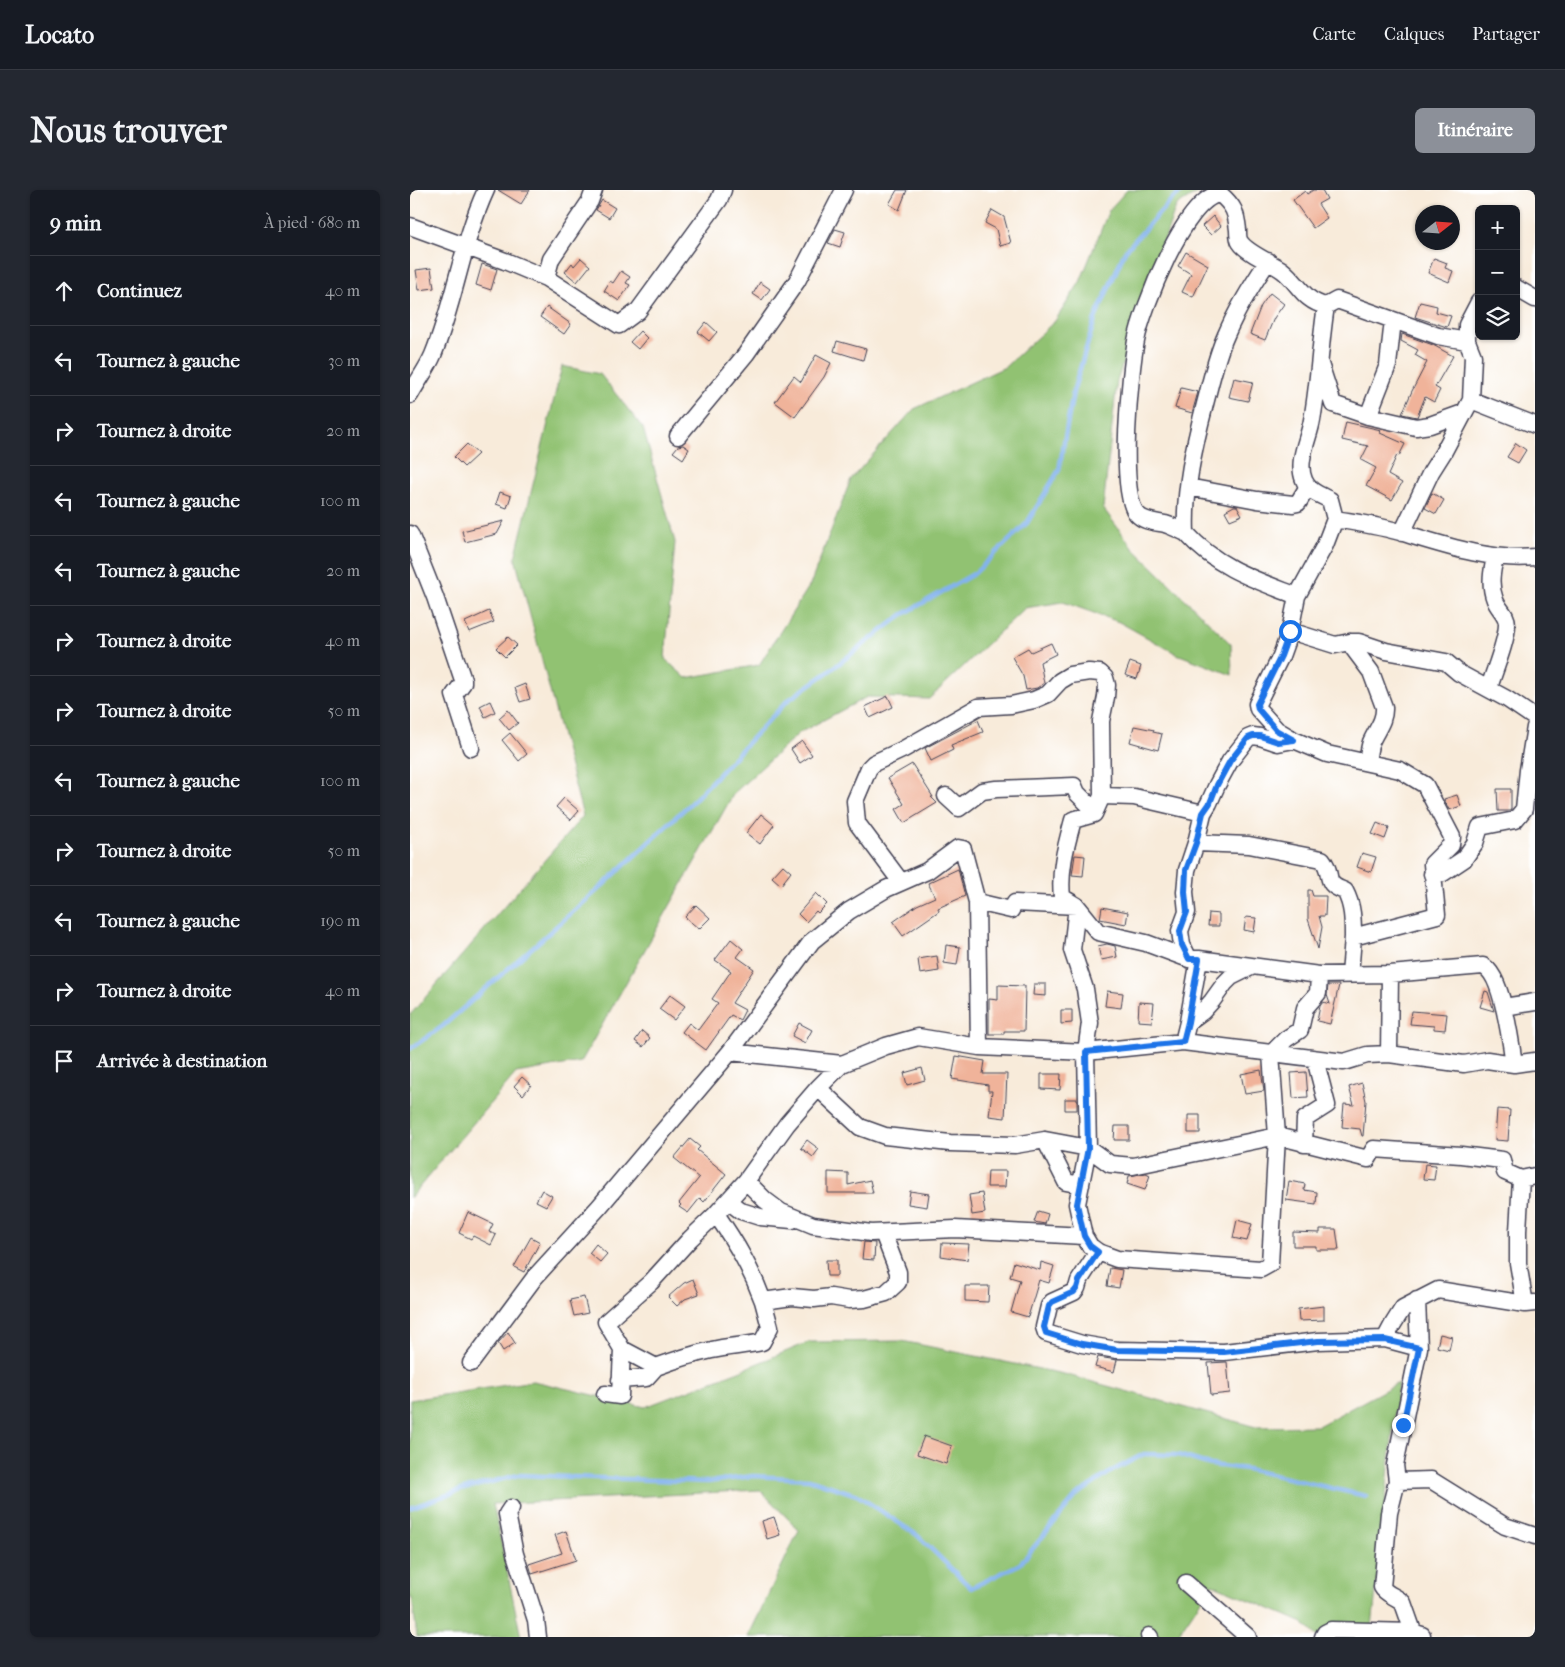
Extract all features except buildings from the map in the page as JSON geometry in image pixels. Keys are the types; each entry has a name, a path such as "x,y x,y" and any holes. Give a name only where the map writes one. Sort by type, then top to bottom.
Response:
{"street":[{"path":"410,395 432,356 446,318 477,210 486,190"},
{"path":"546,278 551,259 590,201 594,190"},
{"path":"410,226 546,278 619,325 638,311 713,208 723,190"},
{"path":"678,436 746,354 797,281 844,190"},
{"path":"1297,596 1241,575 1206,553 1186,533 1167,525 1145,520 1137,514 1131,503 1126,460 1127,427 1136,340 1161,266 1183,228 1205,200 1215,194 1220,194 1228,201 1236,213 1239,241 1250,251 1284,272 1304,295 1316,304 1326,306 1333,301 1341,300 1438,336 1467,341"},
{"path":"1186,533 1185,513 1188,487 1198,431 1218,355 1226,334 1243,301 1268,261"},
{"path":"1524,288 1535,299"},
{"path":"1326,306 1312,421 1303,456 1303,478 1307,488 1330,500 1335,519 1325,545 1297,596 1290,631 1281,656 1257,704 1258,709 1276,730 1294,740 1327,754 1400,770 1425,785 1452,837 1451,845 1432,864 1437,912 1435,916 1353,937"},
{"path":"1402,533 1431,472 1456,430 1467,406 1473,356 1467,341 1467,325 1475,310"},
{"path":"1368,416 1388,365 1393,320"},
{"path":"1319,359 1333,404 1368,416 1416,427 1430,425 1467,406 1535,425"},
{"path":"1188,487 1257,500 1293,504 1298,503 1307,488"},
{"path":"1335,519 1402,533 1495,557 1535,557"},
{"path":"410,534 435,597 463,680 463,683 454,695 471,748"},
{"path":"1488,688 1504,640 1507,624 1506,616 1495,600 1491,581 1495,557"},
{"path":"1290,631 1335,645 1350,642 1366,644 1386,651 1446,662 1459,673 1507,699 1535,718"},
{"path":"1350,642 1371,672 1385,713 1372,741 1366,762"},
{"path":"901,882 857,823 855,801 869,768 874,763 902,750 978,707 1011,705 1034,700 1048,694 1060,681 1070,675 1089,672 1100,673 1105,678 1107,685 1101,721 1102,796 1094,814 1073,820 1064,854 1061,881 1062,897 1077,906 1098,932 1146,943 1194,959 1319,975 1390,974 1482,966 1488,968 1504,1007 1514,1064"},
{"path":"1432,874 1443,873 1464,859 1475,843 1480,827 1515,820 1524,809 1535,727"},
{"path":"1183,1042 1188,1022 1194,959 1182,945 1180,931 1187,912 1185,892 1186,870 1196,843 1203,813 1210,803 1230,761 1248,738 1260,736 1278,742 1294,740"},
{"path":"946,796 958,808 982,791 1074,786 1077,793 1095,812"},
{"path":"1102,796 1134,797 1203,813"},
{"path":"1196,843 1249,845 1322,859 1326,864 1331,884 1346,890 1351,902 1353,937 1350,975"},
{"path":"472,1363 535,1277 599,1207 730,1052 812,941 850,912 886,889 927,872 958,848 962,848 977,902 979,1047"},
{"path":"977,902 1011,910 1015,903 1077,906"},
{"path":"1073,1184 1088,1148 1086,1052 1090,1023 1085,988 1072,950 1077,906"},
{"path":"1188,1022 1203,1011 1224,983 1231,977 1251,967"},
{"path":"1389,1054 1390,974"},
{"path":"1045,1140 1073,1184 1084,1236 1090,1246 1098,1252 1116,1259 1266,1268 1271,1260 1277,1136 1271,1054 1286,1039 1300,1030 1305,1008 1318,993 1319,975"},
{"path":"1504,1007 1535,1002"},
{"path":"605,1394 620,1396 622,1350 606,1322 651,1282 690,1238 728,1201 746,1181 787,1124 842,1064 886,1046 918,1037 979,1047 1086,1052 1183,1042 1344,1062 1367,1056 1389,1054 1464,1064 1487,1060 1514,1064 1535,1061"},
{"path":"730,1052 842,1064"},
{"path":"1304,1144 1305,1119 1327,1105 1315,1059"},
{"path":"818,1088 860,1127 885,1136 950,1143 1015,1145 1045,1140 1088,1148 1110,1164 1133,1166 1277,1136 1368,1159 1374,1149 1502,1160 1505,1172 1528,1178 1518,1222 1518,1263 1530,1304 1438,1290 1417,1300 1401,1311 1385,1340"},
{"path":"746,1181 765,1200 781,1212 799,1221"},
{"path":"728,1201 741,1211 760,1217 799,1221 833,1229 871,1233 955,1229 1084,1236"},
{"path":"620,1380 646,1378 656,1367 688,1355 762,1342 770,1327 755,1277 739,1247 716,1214"},
{"path":"762,1300 792,1297 856,1300 886,1293 898,1282 898,1272 883,1233"},
{"path":"1098,1252 1074,1292 1052,1302 1049,1306 1044,1327 1046,1333 1082,1344 1117,1350 1224,1352 1318,1341 1385,1340 1419,1348"},
{"path":"1323,1637 1331,1630 1418,1635 1400,1599 1386,1592 1382,1587 1389,1513 1397,1481 1395,1465 1419,1348 1417,1300"},
{"path":"622,1350 656,1367"},
{"path":"1397,1481 1431,1480 1505,1526 1535,1536"},
{"path":"511,1508 507,1514 515,1554 536,1620 538,1637"},
{"path":"1186,1583 1248,1637"}],"green space":[{"path":"1127,190 1202,190 1176,206 1117,381 1103,508 1133,548 1231,644 1232,675 1177,654 1119,622 1063,602 1025,608 929,699 867,697 799,733 734,793 581,1062 516,1073 410,1198 410,1015 583,816 515,558 562,366 600,374 643,428 675,542 665,659 686,678 759,665 810,585 851,479 914,409 1005,367 1055,321 1080,282 1109,210"},
{"path":"902,1341 1064,1374 1256,1427 1318,1426 1398,1383 1371,1637 1318,1637 1303,1623 1212,1584 1176,1637 748,1637 799,1530 760,1490 493,1504 521,1637 417,1637 412,1598 410,1598 410,1400 533,1381 645,1407 809,1342"}],"waterway":[{"path":"410,1049 443,1026 601,887 695,799 787,701 902,615 975,573 1027,523 1059,470 1073,392 1095,319 1125,251 1173,198 1184,190"},
{"path":"410,1508 464,1489 518,1475 708,1482 753,1476 809,1479 857,1495 917,1535 971,1588 1020,1564 1077,1495 1112,1471 1144,1454 1178,1455 1211,1465 1247,1469 1366,1496"}],"route":[{"path":"1290,631 1281,656 1257,704 1258,709 1276,730 1294,740 1278,742 1260,736 1248,738 1230,761 1210,803 1203,813 1196,843 1186,870 1185,892 1187,912 1180,931 1180,937 1189,959 1199,959 1183,1042 1086,1052 1088,1148 1077,1204 1084,1236 1090,1246 1098,1252 1074,1292 1052,1302 1049,1306 1044,1327 1046,1333 1082,1344 1117,1350 1224,1352 1337,1340 1385,1340 1419,1348 1403,1425"}]}
